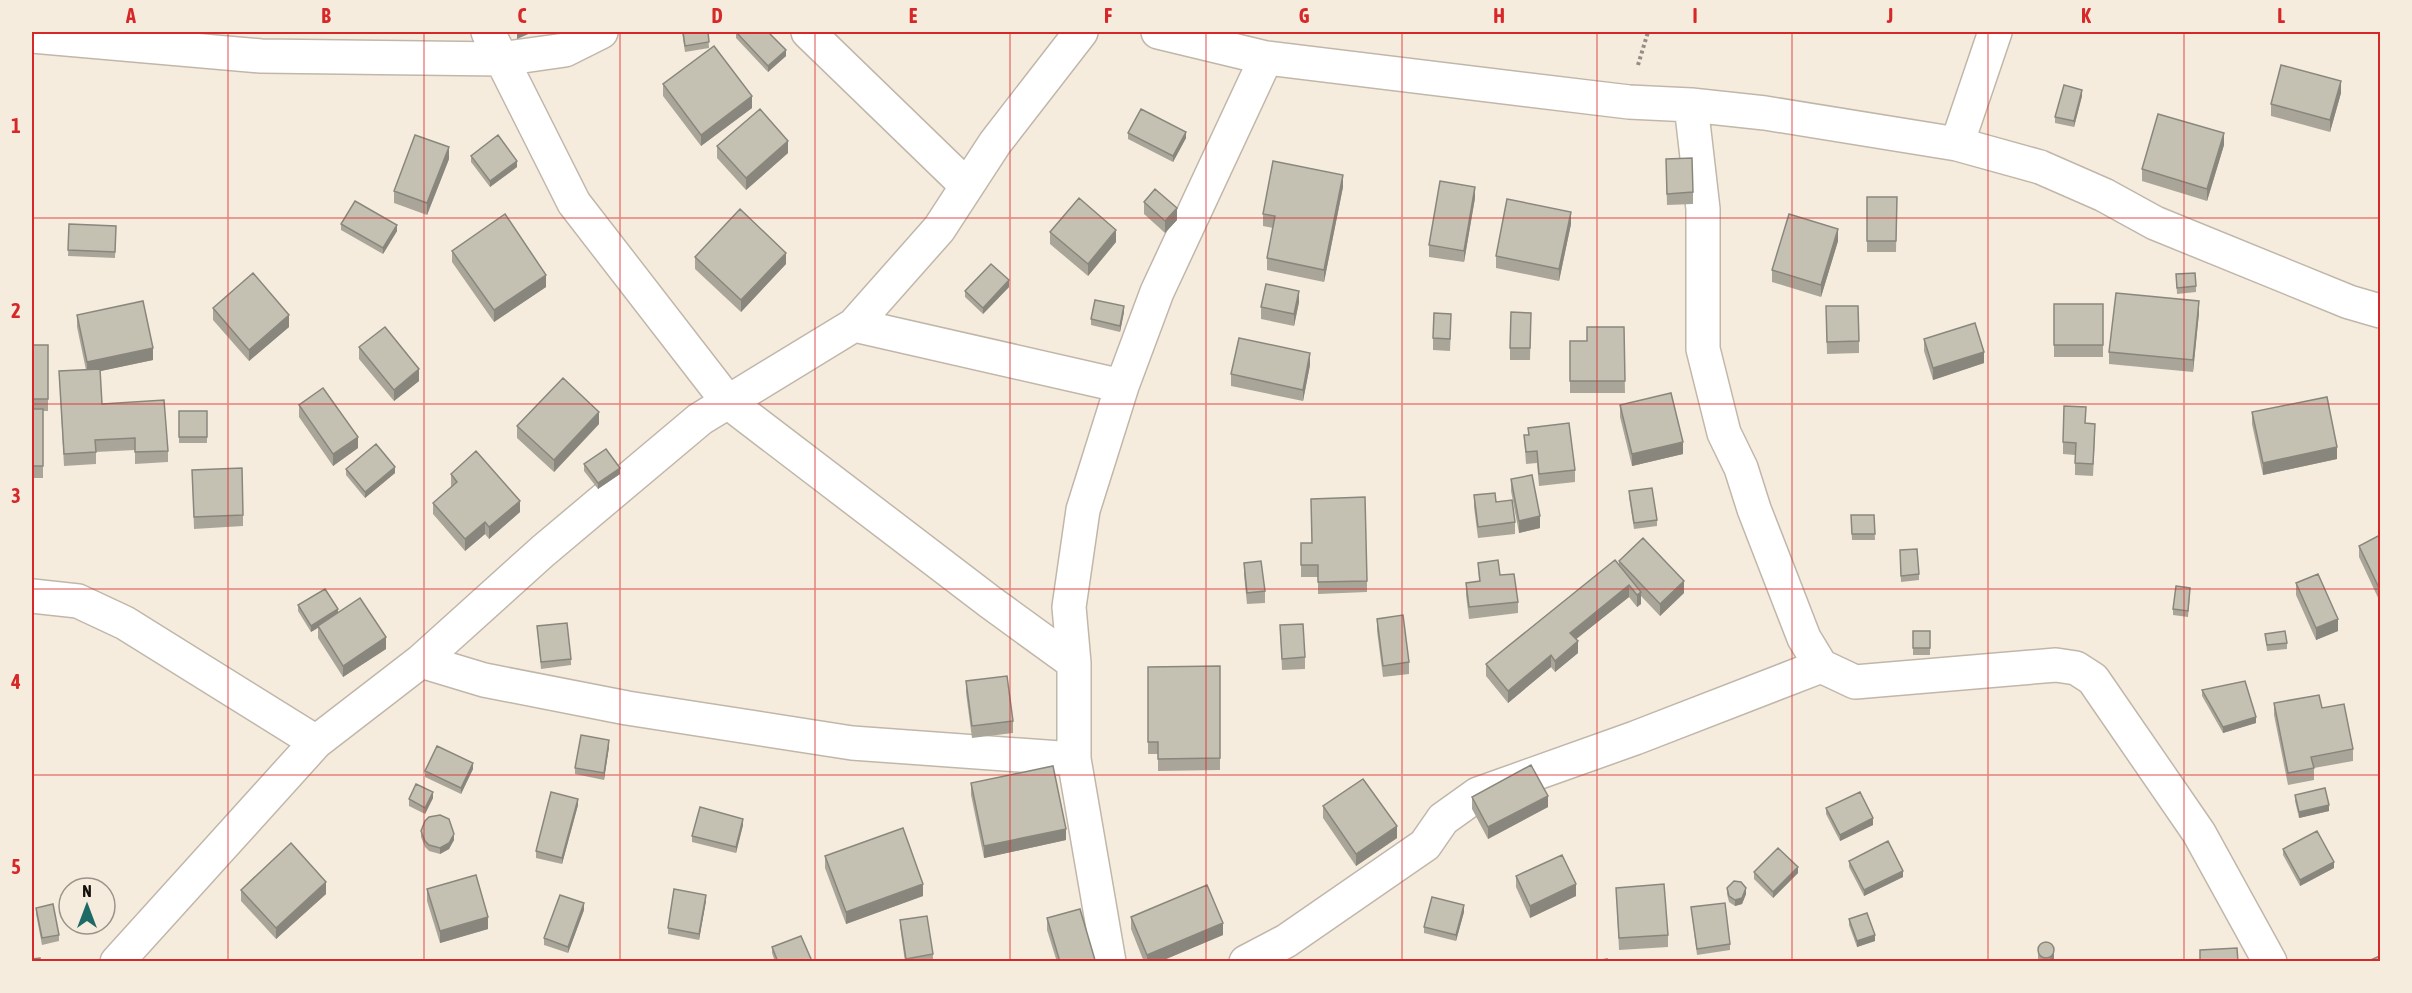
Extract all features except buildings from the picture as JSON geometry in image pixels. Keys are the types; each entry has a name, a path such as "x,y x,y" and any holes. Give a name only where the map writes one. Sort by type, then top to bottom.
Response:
{"street":[{"path":"32,36 261,56 495,45 565,50 601,32"},
{"path":"808,32 967,186"},
{"path":"117,962 316,742 421,661 543,550 700,419 854,325 939,229 994,143 1081,32"},
{"path":"1158,32 1266,58 1629,102 1691,105 1765,113 1957,144 2040,167 2104,195 2155,223 2349,302 2380,310"},
{"path":"1957,144 1995,32"},
{"path":"495,45 574,204 728,402 990,602 1074,663"},
{"path":"1108,962 1074,759 1074,663 1069,607 1083,510 1122,386 1157,292 1266,58"},
{"path":"1691,105 1703,209 1703,349 1724,432 1741,468 1754,509 1804,638 1821,666 1855,682 2056,665 2076,668 2093,679 2199,833 2270,962"},
{"path":"854,325 1122,386"},
{"path":"32,596 78,601 125,624 316,742"},
{"path":"421,661 484,680 627,708 852,743 1074,759"},
{"path":"1246,962 1286,941 1425,845 1443,819 1478,794 1625,742 1821,666"}]}
